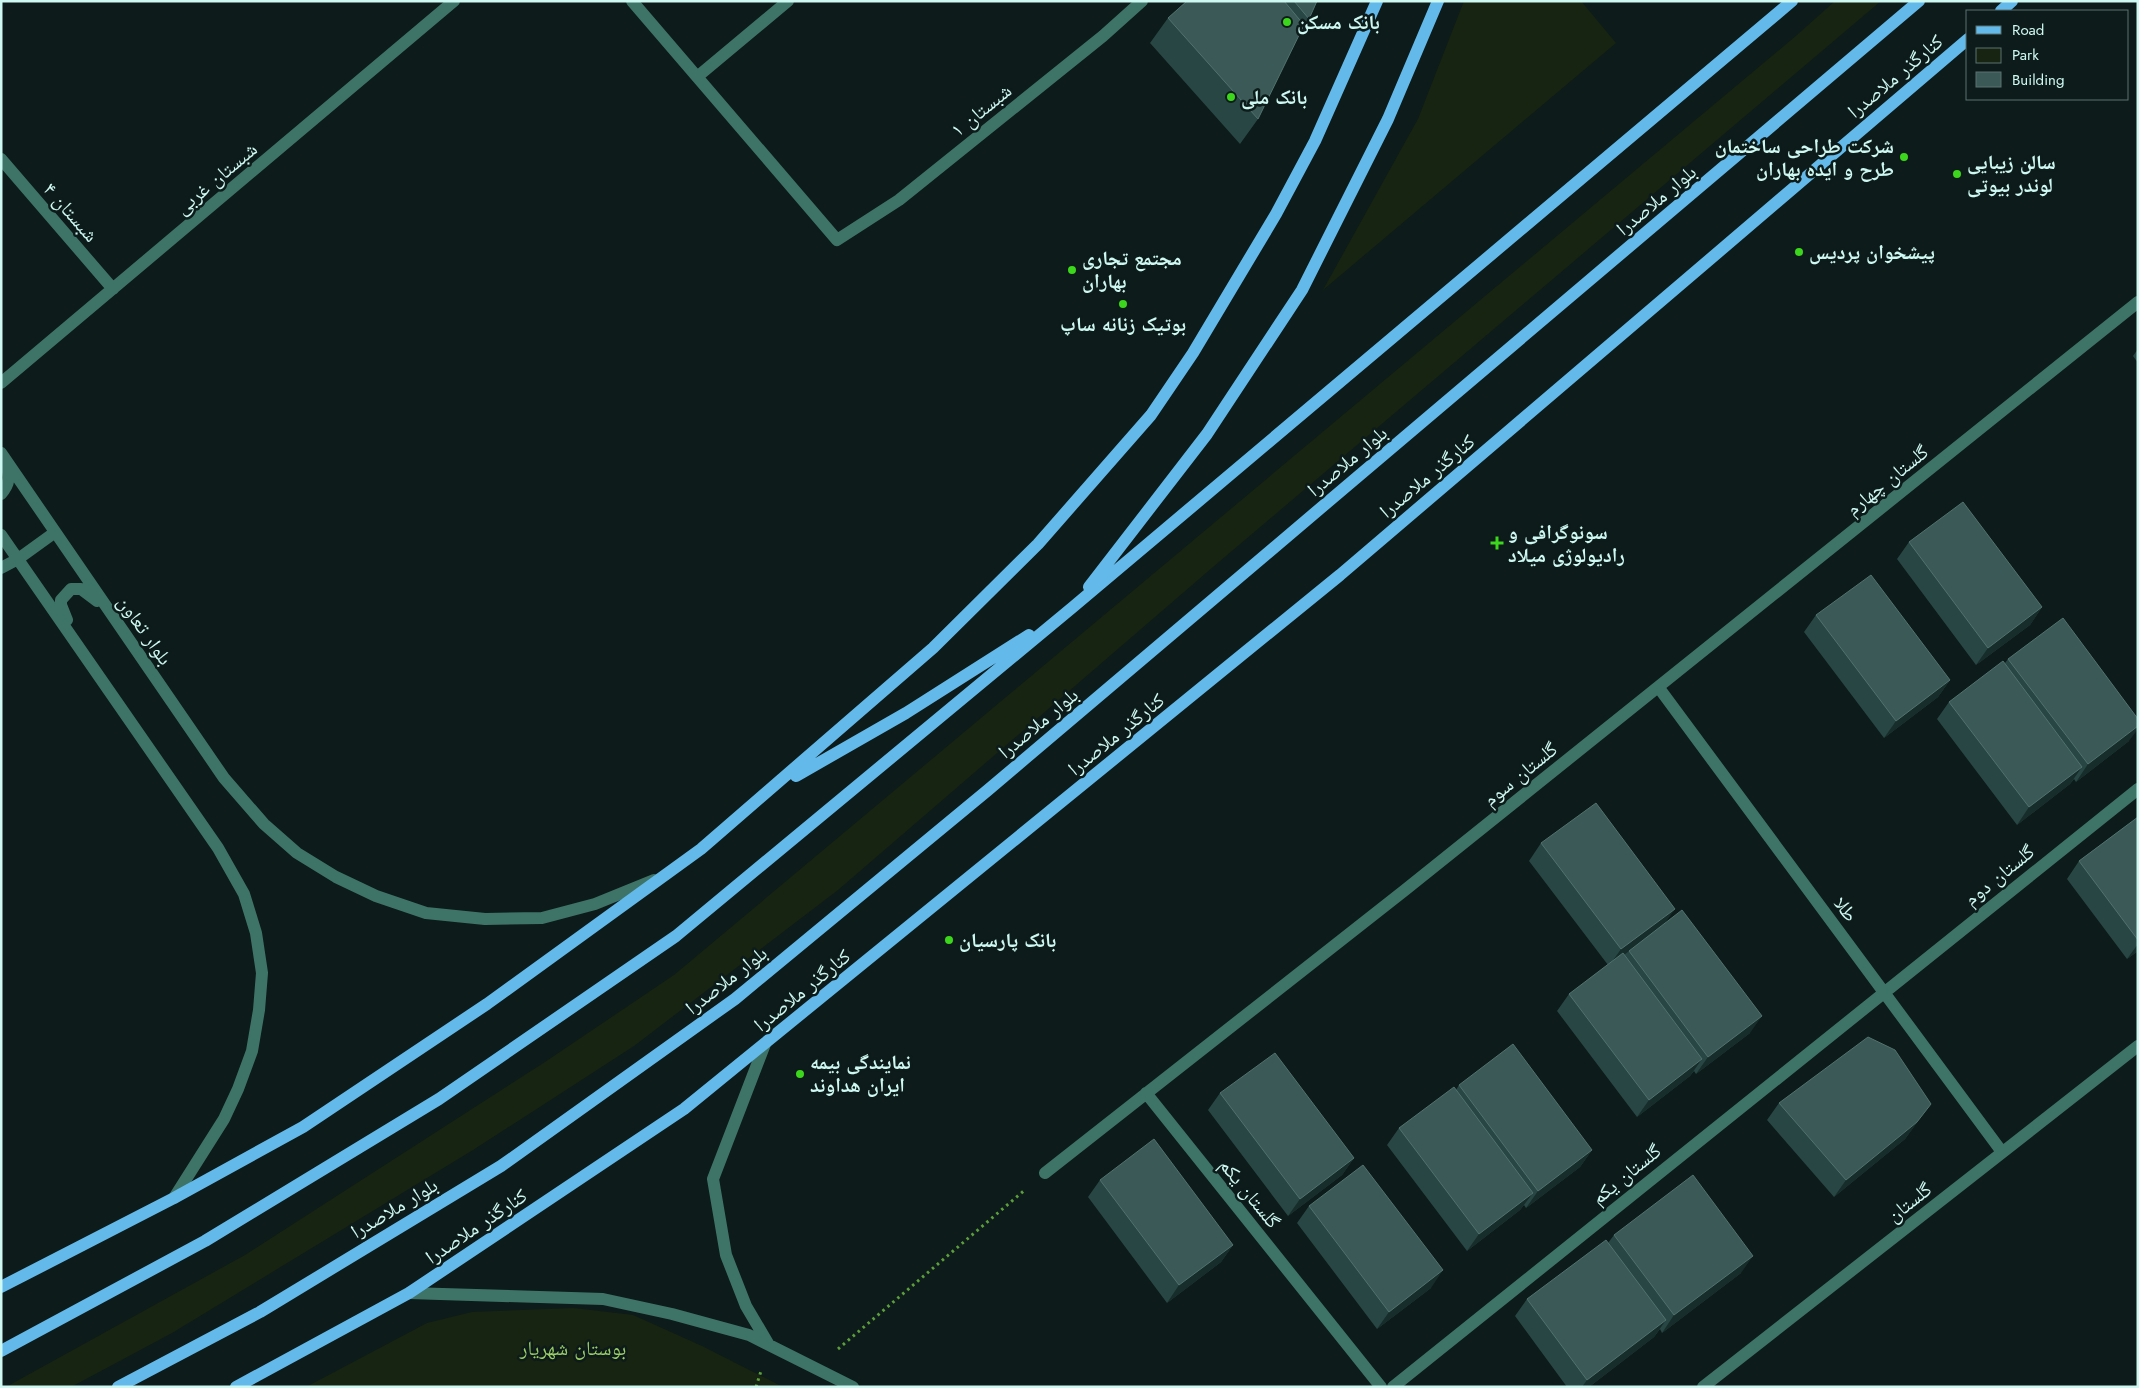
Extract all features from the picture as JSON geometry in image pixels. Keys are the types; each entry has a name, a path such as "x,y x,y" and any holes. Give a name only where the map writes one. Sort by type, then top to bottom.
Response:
{"main road":[{"path":"1,1287 174,1198 303,1127 487,1004 702,848 933,648 1038,544 1151,414 1193,353 1276,214 1314,141 1377,1"},
{"path":"770,791 906,713 1073,606 1207,434 1302,290 1388,119 1438,1"},
{"path":"1,1352 205,1241 439,1100 668,941 1073,606 1792,1"},
{"name":"بلوار ملاصدرا","path":"118,1387 260,1312 501,1166 735,999 988,790 1919,1"},
{"path":"2001,10 2012,1"},
{"name":"کنارگذر ملاصدرا","path":"236,1387 409,1293 684,1109 1340,575 1966,41"}],"street":[{"name":"شبستان غربی","path":"1,383 454,1"},
{"path":"632,1 697,77 788,1"},
{"name":"شبستان ۱","path":"697,77 837,240 899,200 1103,36 1142,1"},
{"name":"شبستان ۴","path":"1,159 112,289"},
{"name":"گلستان چهارم","path":"1659,688 2138,302"},
{"path":"1,494 8,484 9,475 3,456"},
{"name":"بلوار تعاون","path":"3,456 54,533 224,778 264,824 297,852 336,877 376,896 426,913 485,919 542,918 595,904 664,876"},
{"path":"1,568 18,559 54,533"},
{"path":"1,535 218,848 244,894 256,933 262,972 259,1010 252,1050 238,1089 224,1119 174,1198"},
{"path":"80,649 60,605 61,600 71,589 82,589 94,598 126,636"},
{"name":"گلستان سوم","path":"1045,1173 1659,688"},
{"name":"طلا","path":"1659,688 2002,1152"},
{"name":"گلستان دوم","path":"1884,991 2138,788"},
{"name":"گلستان یکم","path":"1393,1387 1884,991"},
{"path":"765,1044 713,1178 726,1255 746,1306 769,1346"},
{"name":"گلستان","path":"1703,1387 2138,1046"},
{"name":"گلستان یکم","path":"1146,1093 1381,1387"},
{"path":"409,1293 603,1299 672,1314 749,1335 853,1387"}],"path":[{"path":"815,1368 1045,1173"}],"green space":[{"path":"1464,1 1581,1 1616,43 1323,290 1418,119"},
{"path":"1835,1 1881,1 1213,567 838,890 634,1046 473,1150 172,1333 71,1387 6,1387 245,1255 545,1062 674,975 1797,35"},
{"name":"بوستان شهریار","path":"574,1308 633,1315 702,1346 783,1387 306,1387 427,1323 472,1312"}],"building":[{"name":"بانک ملی","path":"1187,1 1284,1 1304,25 1258,119 1168,18"},
{"path":"1294,1 1317,1 1309,19"},
{"path":"1963,502 2042,607 1988,648 1909,542"},
{"path":"1871,575 1950,680 1896,721 1816,615"},
{"path":"2063,618 2138,719 2138,726 2088,764 2008,659"},
{"path":"2003,661 2082,767 2029,807 1949,702"},
{"path":"1596,803 1675,909 1621,949 1541,843"},
{"path":"2138,817 2138,940 2079,861"},
{"path":"1682,910 1762,1016 1708,1057 1629,951"},
{"path":"1623,953 1702,1059 1649,1100 1569,994"},
{"path":"1868,1037 1895,1050 1931,1104 1917,1122 1846,1180 1779,1103"},
{"path":"1513,1044 1592,1150 1538,1191 1459,1085"},
{"path":"1275,1053 1354,1158 1300,1199 1220,1093"},
{"path":"1454,1087 1533,1193 1479,1234 1399,1128"},
{"path":"1154,1139 1233,1245 1179,1285 1100,1180"},
{"path":"1363,1165 1443,1270 1389,1312 1309,1206"},
{"path":"1693,1175 1753,1256 1674,1315 1614,1235"},
{"path":"1606,1240 1666,1320 1587,1380 1527,1299"}],"place":[{"name":"بانک مسکن","path":"1287,22"},
{"name":"بانک ملی","path":"1231,97"},
{"name":"شرکت طراحی ساختمان طرح و ایده بهاران","path":"1904,157"},
{"name":"سالن زیبایی لوندر بیوتی","path":"1957,174"},
{"name":"پیشخوان پردیس","path":"1799,252"},
{"name":"مجتمع تجاری بهاران","path":"1072,270"},
{"name":"بوتیک زنانه ساپ","path":"1123,304"},
{"name":"سونوگرافی و رادیولوژی میلاد","path":"1497,543"},
{"name":"بانک پارسیان","path":"949,940"},
{"name":"نمایندگی بیمه ایران هداوند","path":"800,1074"}]}
